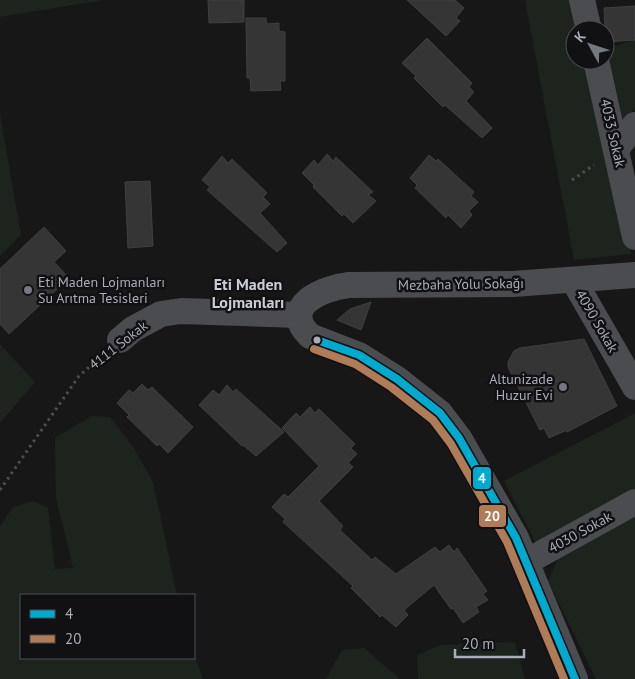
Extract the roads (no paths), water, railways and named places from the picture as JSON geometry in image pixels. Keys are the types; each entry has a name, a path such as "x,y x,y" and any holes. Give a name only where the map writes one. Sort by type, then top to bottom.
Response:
{"street":[{"path":"582,0 587,20"},
{"name":"4033 Sokak","path":"598,70 635,236"},
{"path":"617,148 635,125"},
{"name":"Mezbaha Yolu Sokağı","path":"299,315 300,308 317,295 344,286 574,281 635,275"},
{"name":"4090 Sokak","path":"574,281 635,388"},
{"name":"4111 Sokak","path":"120,340 133,329 161,314 181,311 299,315"},
{"path":"299,315 304,330 310,336 359,355 397,379 440,413 459,438 516,538 575,679"},
{"name":"4030 Sokak","path":"526,562 635,502"}],"place":[{"name":"Eti Maden Lojmanları Su Arıtma Tesisleri","path":"28,290"},
{"name":"Altunizade Huzur Evi","path":"563,387"}],"district":[{"name":"Eti Maden Lojmanları","path":"248,293"}]}
